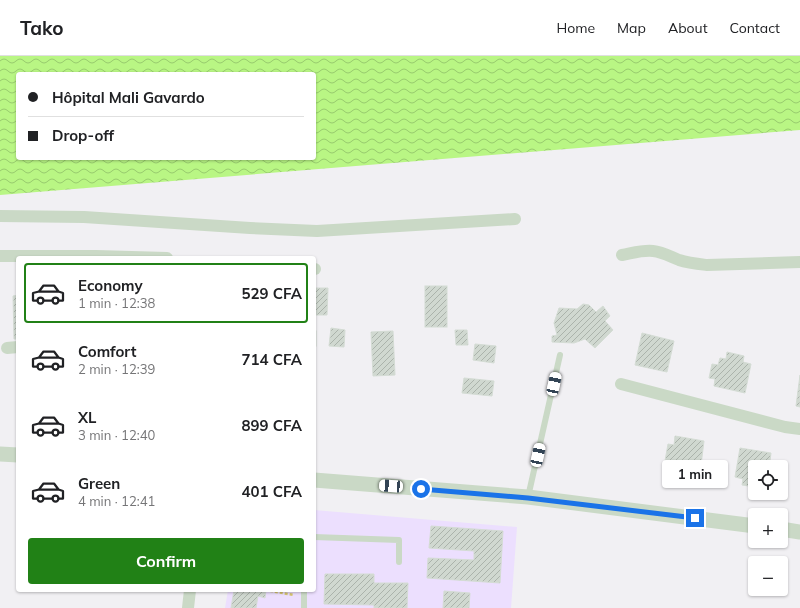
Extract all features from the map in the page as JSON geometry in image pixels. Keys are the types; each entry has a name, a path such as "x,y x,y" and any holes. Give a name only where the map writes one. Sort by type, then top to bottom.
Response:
{"street":[{"path":"0,216 84,217 318,231 514,219"},
{"path":"622,255 640,251 654,251 686,262 707,265 800,262"},
{"path":"0,256 16,256"},
{"path":"621,384 785,427 800,429"},
{"path":"0,454 16,455"},
{"path":"316,480 528,498 748,525"},
{"path":"788,530 800,532"},
{"path":"188,608 190,592"}],"lane":[{"path":"528,498 560,355"},
{"path":"316,537 399,540 399,562"},
{"path":"304,593 304,608"}],"path":[{"path":"291,592 304,593"}],"shaded area":[{"path":"316,510 517,527 511,608 225,608 228,592 316,592"}],"water":[{"path":"0,56 800,56 800,130 0,195"}],"building":[{"path":"425,286 447,286 447,327 425,327"},
{"path":"316,288 328,288 327,315 316,315"},
{"path":"16,295 16,339 14,339 13,296"},
{"path":"583,304 589,305 596,312 603,306 610,316 605,321 613,330 595,348 585,339 574,343 552,342 552,336 557,335 554,323 559,308 577,309"},
{"path":"331,328 345,330 344,347 329,346"},
{"path":"455,330 467,330 468,345 456,345"},
{"path":"393,331 395,375 373,376 371,332"},
{"path":"642,333 674,341 667,372 635,365"},
{"path":"475,344 496,346 494,363 473,360"},
{"path":"727,352 744,356 743,362 751,364 745,393 714,386 715,379 709,378 712,364 718,365 720,358 726,359"},
{"path":"800,375 800,407 796,406"},
{"path":"464,378 494,381 492,396 462,393"},
{"path":"675,436 704,441 700,473 692,472 692,478 678,476 679,469 671,468 672,462 665,461 668,444 674,445"},
{"path":"740,448 771,453 770,460 748,460 748,486 742,485 743,479 735,477"},
{"path":"431,526 503,531 500,583 427,578 428,558 474,560 474,551 429,548"},
{"path":"325,574 374,574 374,583 408,583 407,608 374,608 374,605 324,604"},
{"path":"444,591 470,593 469,608 443,608"},
{"path":"234,592 266,592 265,598 258,596 256,608 231,608"}],"route":[{"path":"421,489 528,498 695,518"}]}
